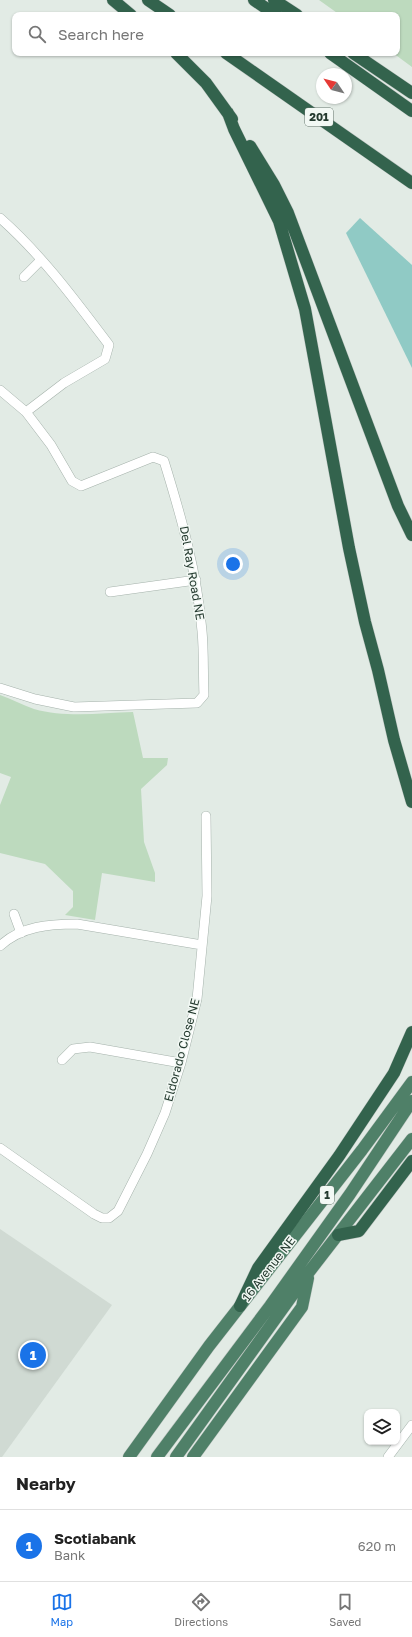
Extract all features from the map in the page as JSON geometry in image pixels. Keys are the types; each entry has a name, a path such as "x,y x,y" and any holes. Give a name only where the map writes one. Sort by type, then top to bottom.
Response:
{"highway":[{"path":"113,0 127,12"},
{"path":"148,0 166,12"},
{"path":"254,0 272,12"},
{"path":"274,0 292,12"},
{"path":"179,56 206,83 228,113 262,164 288,213 398,506 411,533"},
{"name":"201","path":"230,56 412,183"},
{"path":"334,56 412,111"},
{"path":"357,56 412,93"},
{"path":"228,113 234,129 279,221 305,309 350,555 394,740 412,802"},
{"path":"240,1306 258,1268 343,1150 383,1091 394,1073 412,1032"},
{"name":"16 Avenue NE","path":"129,1457 209,1346 362,1150 412,1082"},
{"path":"157,1457 283,1288 350,1194 412,1101"},
{"path":"176,1457 309,1272 412,1139"},
{"path":"338,1235 358,1231 412,1161"},
{"path":"193,1457 302,1307 309,1272"}],"street":[{"path":"0,218 17,233 60,281 109,345 105,359 64,384 26,412"},
{"path":"24,277 41,260"},
{"name":"Del Ray Road NE","path":"0,390 26,412 51,445 72,481 81,486 153,457 164,461 181,515 196,580 202,631 204,695 197,702 74,706 35,699 0,688"},
{"path":"110,592 196,580"},
{"name":"Eldorado Close NE","path":"0,1148 94,1214 102,1218 109,1218 118,1211 147,1154 165,1113 197,1000 207,896 206,816"},
{"path":"14,914 21,933"},
{"path":"0,946 21,933 38,926 77,924 202,946"},
{"path":"62,1060 73,1049 90,1047 180,1063"},
{"path":"388,1457 412,1425"}],"shaded area":[{"path":"0,1229 112,1305 2,1457 0,1457"}],"green space":[{"path":"319,0 412,0 412,67 397,56 400,56 400,12 336,12"},
{"path":"0,695 34,709 46,712 84,714 133,712 143,758 168,758 167,765 141,789 144,842 155,873 155,882 102,873 95,920 65,915 73,907 73,891 45,864 0,853 0,805 11,777 0,773"}],"water":[{"path":"360,218 412,265 412,368 346,233"}],"place":[{"name":"Scotiabank","path":"33,1355"}]}
